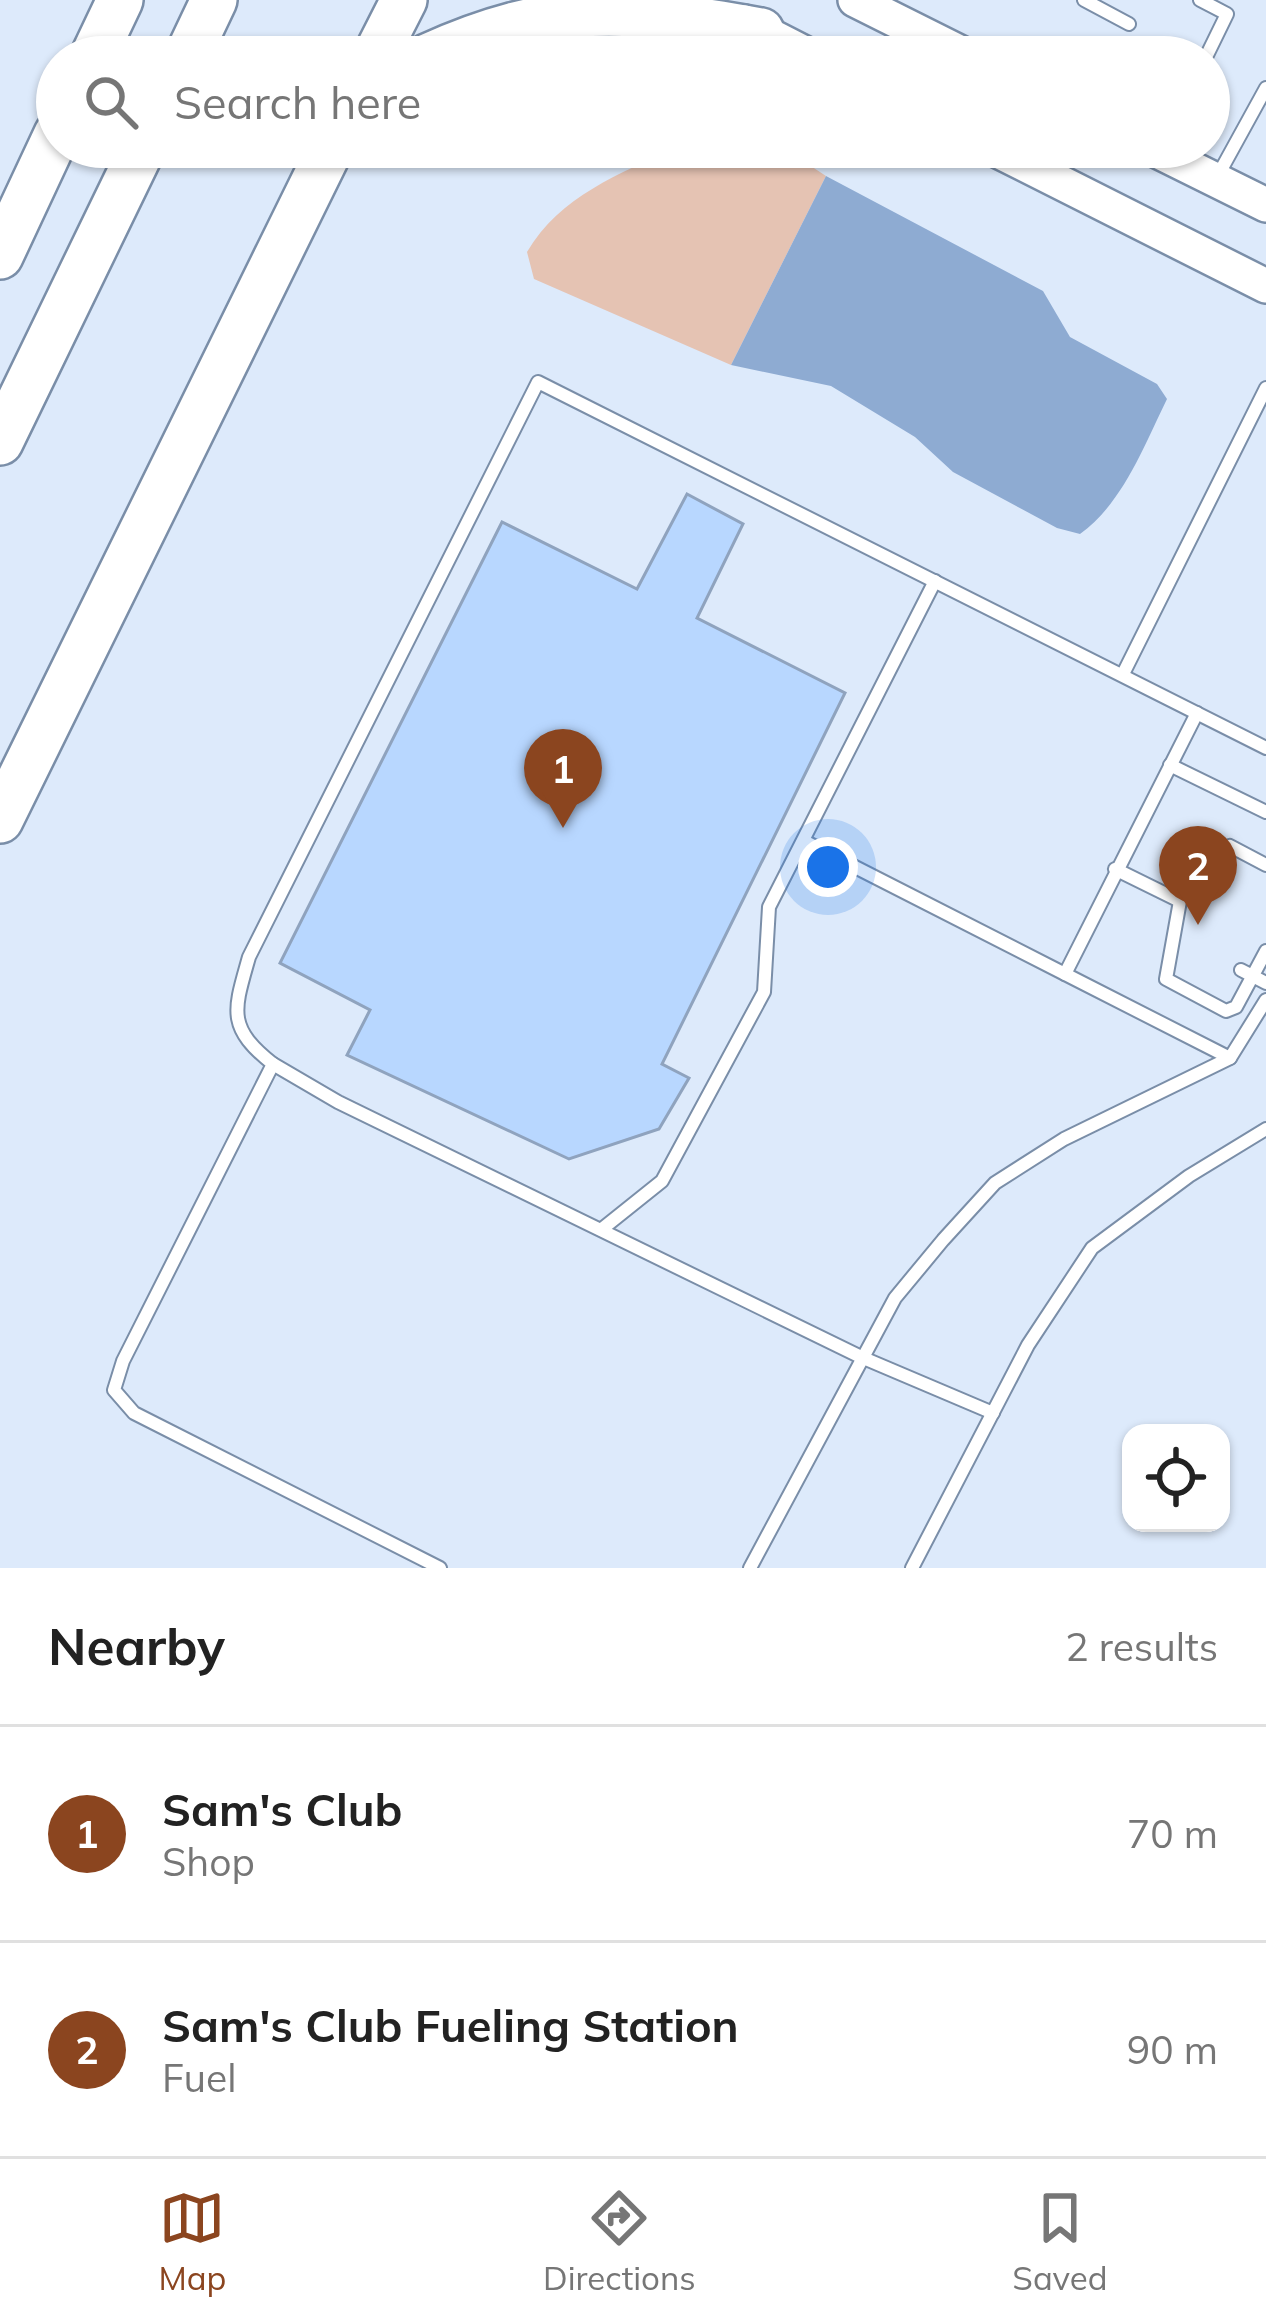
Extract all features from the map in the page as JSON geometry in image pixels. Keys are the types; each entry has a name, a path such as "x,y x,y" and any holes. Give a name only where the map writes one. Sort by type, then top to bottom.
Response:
{"highway":[{"path":"103,36 120,0"},
{"path":"197,36 214,0"},
{"path":"386,36 404,0"},
{"path":"464,36 574,5 608,4 761,31"},
{"path":"0,256 41,168"},
{"path":"0,442 133,168"},
{"path":"0,820 321,168"}],"main road":[{"path":"699,0 771,36"},
{"path":"855,0 927,36"},
{"path":"1033,168 1266,286"},
{"path":"1192,168 1266,205"}],"lane":[{"path":"1084,0 1129,24"},
{"path":"1200,0 1227,14 1216,36"},
{"path":"1230,154 1266,88"},
{"path":"1216,180 1223,168"},
{"path":"993,1413 861,1357 338,1102 273,1064 244,1041 235,1009 249,957 538,382 1266,748"},
{"path":"1123,674 1266,388"},
{"path":"602,1229 662,1181 764,992 770,907 935,581"},
{"path":"1065,974 1197,713"},
{"path":"1169,764 1266,812"},
{"path":"805,842 1230,1058"},
{"path":"1266,865 1230,846 1180,901 1166,979 1226,1011 1236,1007 1266,951"},
{"path":"1115,869 1180,901"},
{"path":"1180,901 1215,880"},
{"path":"1180,901 1184,940"},
{"path":"751,1568 895,1298 995,1183 1064,1139 1230,1058 1266,1000"},
{"path":"273,1064 123,1361 114,1390 134,1413 440,1568"},
{"path":"912,1568 1028,1345 1091,1248 1189,1176 1266,1129"}],"shaded area":[{"path":"632,168 814,168 826,176 731,365 534,279 527,252 541,233 574,201"}],"water":[{"path":"826,176 1043,291 1070,337 1157,384 1167,399 1141,454 1108,506 1080,534 1057,528 953,472 915,437 831,386 731,365"}],"building":[{"path":"687,494 743,524 697,618 845,693 662,1064 689,1078 659,1129 569,1159 347,1055 370,1010 280,963 502,522 637,589"}],"place":[{"name":"Sam's Club","path":"563,828"},
{"name":"Sam's Club Fueling Station","path":"1198,925"}]}
